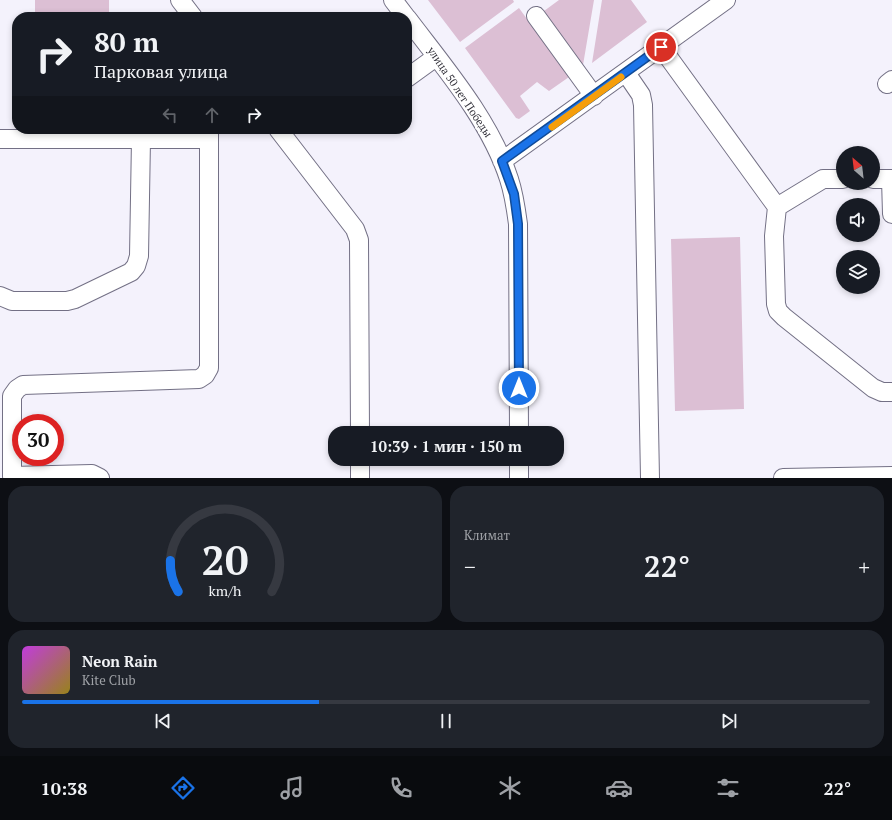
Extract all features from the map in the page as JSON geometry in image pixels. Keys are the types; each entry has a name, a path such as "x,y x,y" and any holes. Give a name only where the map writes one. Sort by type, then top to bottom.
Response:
{"street":[{"path":"180,0 189,12"},
{"name":"улица 50 лет Победы","path":"393,0 402,12"},
{"path":"502,161 726,0"},
{"path":"536,16 594,96"},
{"name":"улица 50 лет Победы","path":"412,25 488,131 502,161 514,194 518,224 519,426"},
{"path":"661,47 777,207 774,236 776,304 778,311 874,388 882,392 892,392"},
{"path":"412,74 436,57"},
{"path":"626,72 636,87 644,105 650,478"},
{"path":"0,138 141,139 208,134 209,368 205,375 199,378 24,385 17,389 12,396 6,476 92,474 100,478"},
{"path":"282,134 355,229 359,240 360,426"},
{"path":"0,296 12,301 67,301 75,299 131,272 136,266 139,256 141,139"},
{"path":"777,207 823,179 836,178"},
{"path":"880,179 892,179 892,214"},
{"path":"360,466 360,478"},
{"path":"519,466 519,478"},
{"path":"783,478 892,476"}],"shaded area":[{"path":"35,0 109,0 109,12 35,12"},
{"path":"428,0 513,0 514,2 460,42"},
{"path":"559,0 594,0 583,65 544,11"},
{"path":"602,0 631,0 647,22 592,63"},
{"path":"519,8 569,77 549,91 537,82 520,96 530,111 519,119 516,118 465,48"},
{"path":"740,237 744,409 675,411 671,239"}],"slow traffic":[{"path":"552,127 621,77"}],"route":[{"path":"519,388 518,224 514,194 502,161 661,47"}]}
